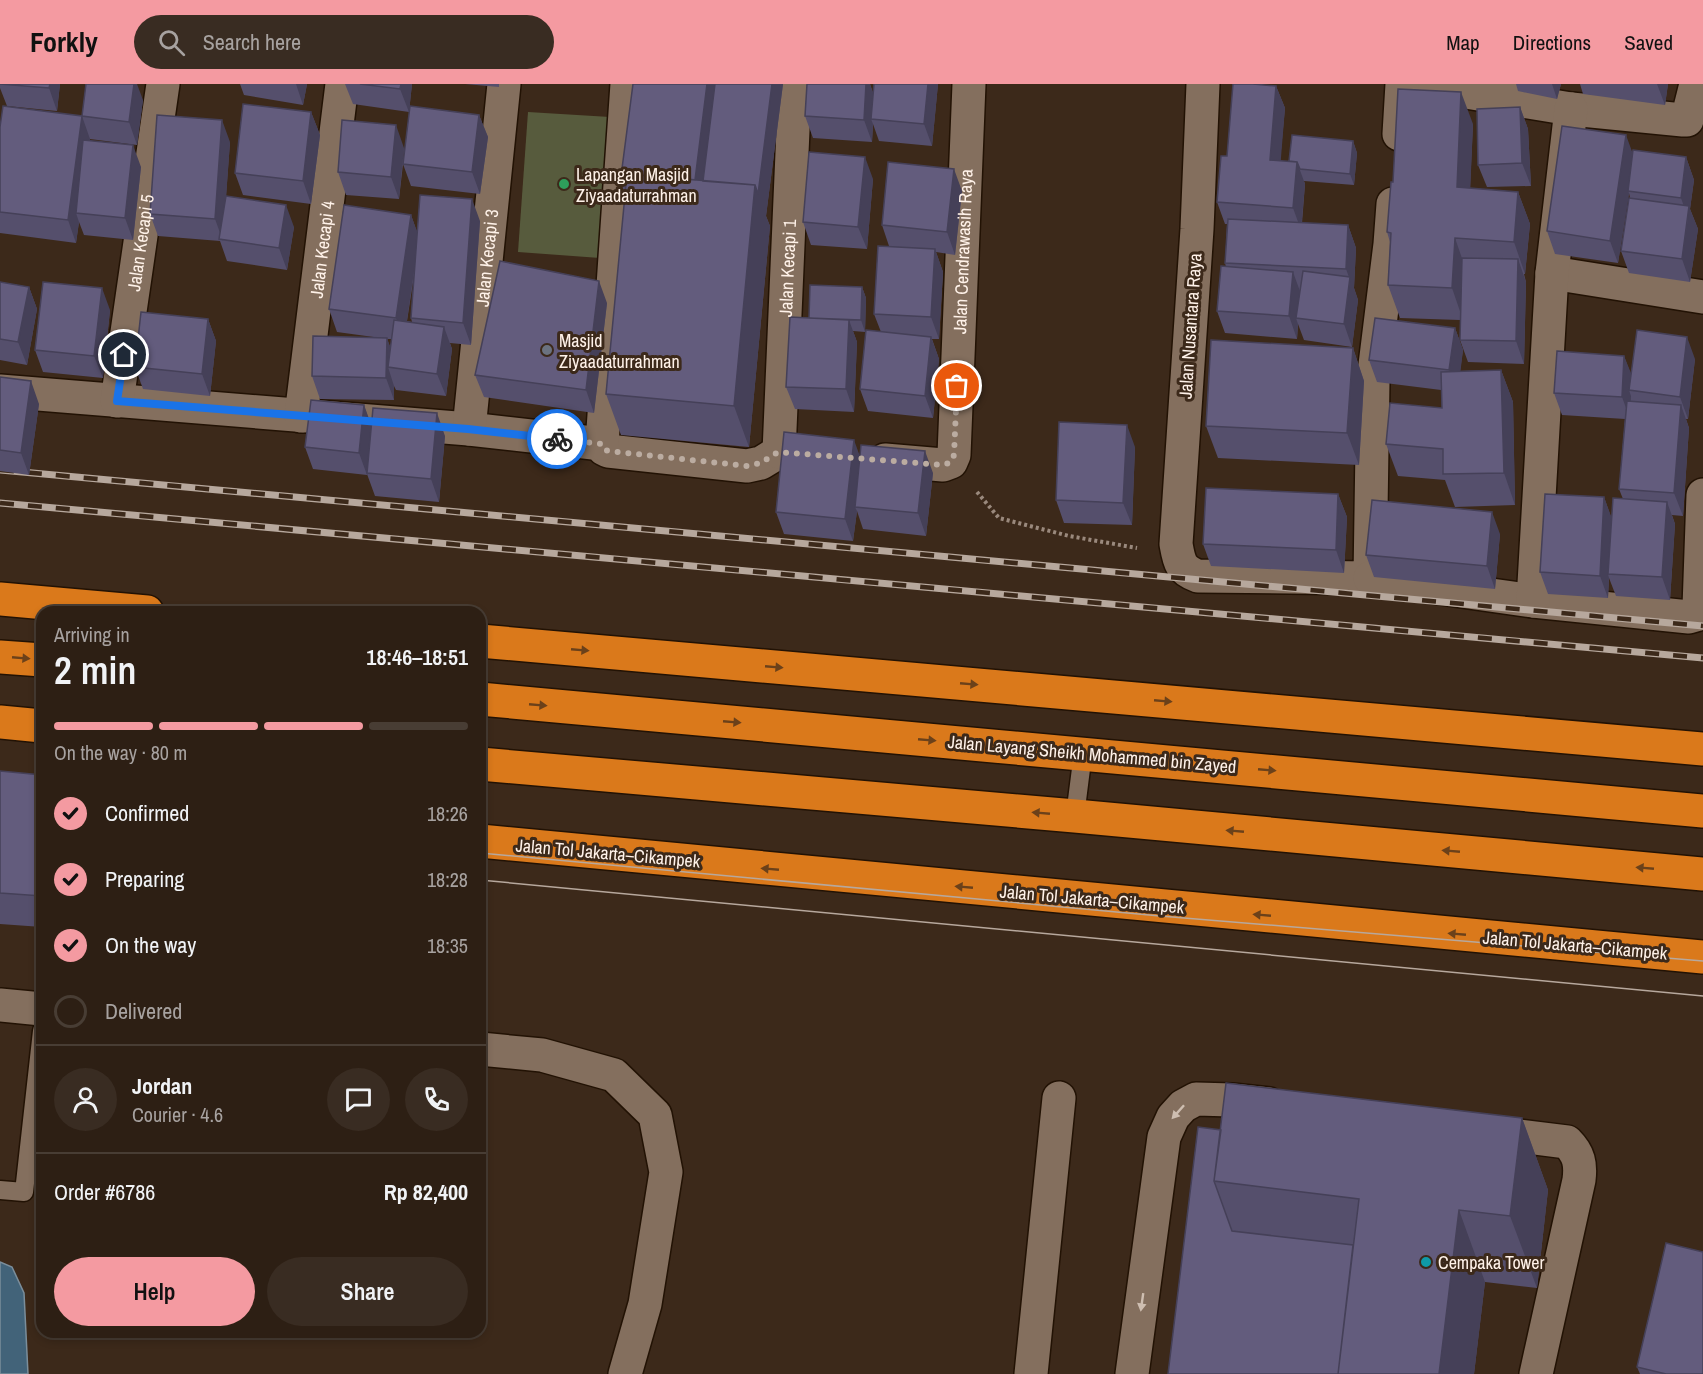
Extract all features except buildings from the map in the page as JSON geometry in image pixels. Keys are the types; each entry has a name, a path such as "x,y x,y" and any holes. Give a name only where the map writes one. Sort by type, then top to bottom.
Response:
{"highway":[{"path":"0,599 79,606"},
{"path":"486,642 1703,749"},
{"path":"0,657 36,660"},
{"name":"Jalan Layang Sheikh Mohammed bin Zayed","path":"486,700 1703,810"},
{"path":"0,722 36,725"},
{"path":"486,765 1703,874"},
{"name":"Jalan Tol Jakarta–Cikampek","path":"486,842 1703,957"}],"street":[{"name":"Jalan Kecapi 5","path":"117,401 163,84"},
{"name":"Jalan Kecapi 4","path":"301,416 342,84"},
{"name":"Jalan Kecapi 3","path":"468,429 504,84"},
{"path":"627,84 602,444 604,449 747,466 761,463 778,452 943,465 952,459"},
{"name":"Jalan Kecapi 1","path":"778,452 795,84"},
{"name":"Jalan Cendrawasih Raya","path":"952,459 969,84"},
{"name":"Jalan Nusantara Raya","path":"1180,561 1176,544 1197,229 1203,84"},
{"path":"1370,578 1373,381 1390,244 1402,84"},
{"path":"1417,84 1572,109 1687,120 1696,84"},
{"path":"1533,601 1552,273 1572,109"},
{"path":"1552,273 1703,297"},
{"path":"0,391 468,429 602,444"},
{"path":"1180,561 1190,573 1198,576 1370,578 1533,601 1689,617 1696,615 1699,607 1703,495"},
{"path":"0,1005 36,1008"},
{"path":"486,1050 542,1055 614,1075 655,1115 666,1172 645,1304 625,1374"},
{"path":"1031,1374 1059,1098"},
{"path":"1132,1374 1164,1137 1173,1117 1183,1106 1196,1099 1232,1100 1301,1108"},
{"path":"1451,1127 1567,1142 1575,1150 1579,1159 1579,1180 1536,1374"}],"lane":[{"path":"1075,816 1083,753"},
{"path":"0,1190 24,1192 36,1084"}],"path":[{"path":"952,459 999,518 1180,561"}],"green space":[{"name":"Lapangan Masjid Ziyaadaturrahman","path":"528,112 610,117 600,258 518,252"}],"water":[{"path":"0,1262 12,1267 24,1293 28,1374 0,1374"}],"tram line":[{"path":"486,854 1160,916 1703,961"},
{"path":"486,881 1703,996"}],"railway":[{"path":"0,470 1703,626"},
{"path":"0,503 1703,658"}],"way so far":[{"path":"557,439 602,444 608,451 747,466 761,463 778,452 943,465 951,462 954,455 957,386"}],"place":[{"name":"Lapangan Masjid Ziyaadaturrahman","path":"564,184"},
{"name":"Masjid Ziyaadaturrahman","path":"547,350"},
{"name":"Cempaka Tower","path":"1426,1262"}],"route":[{"path":"124,355 117,401 468,429 557,439"}]}
